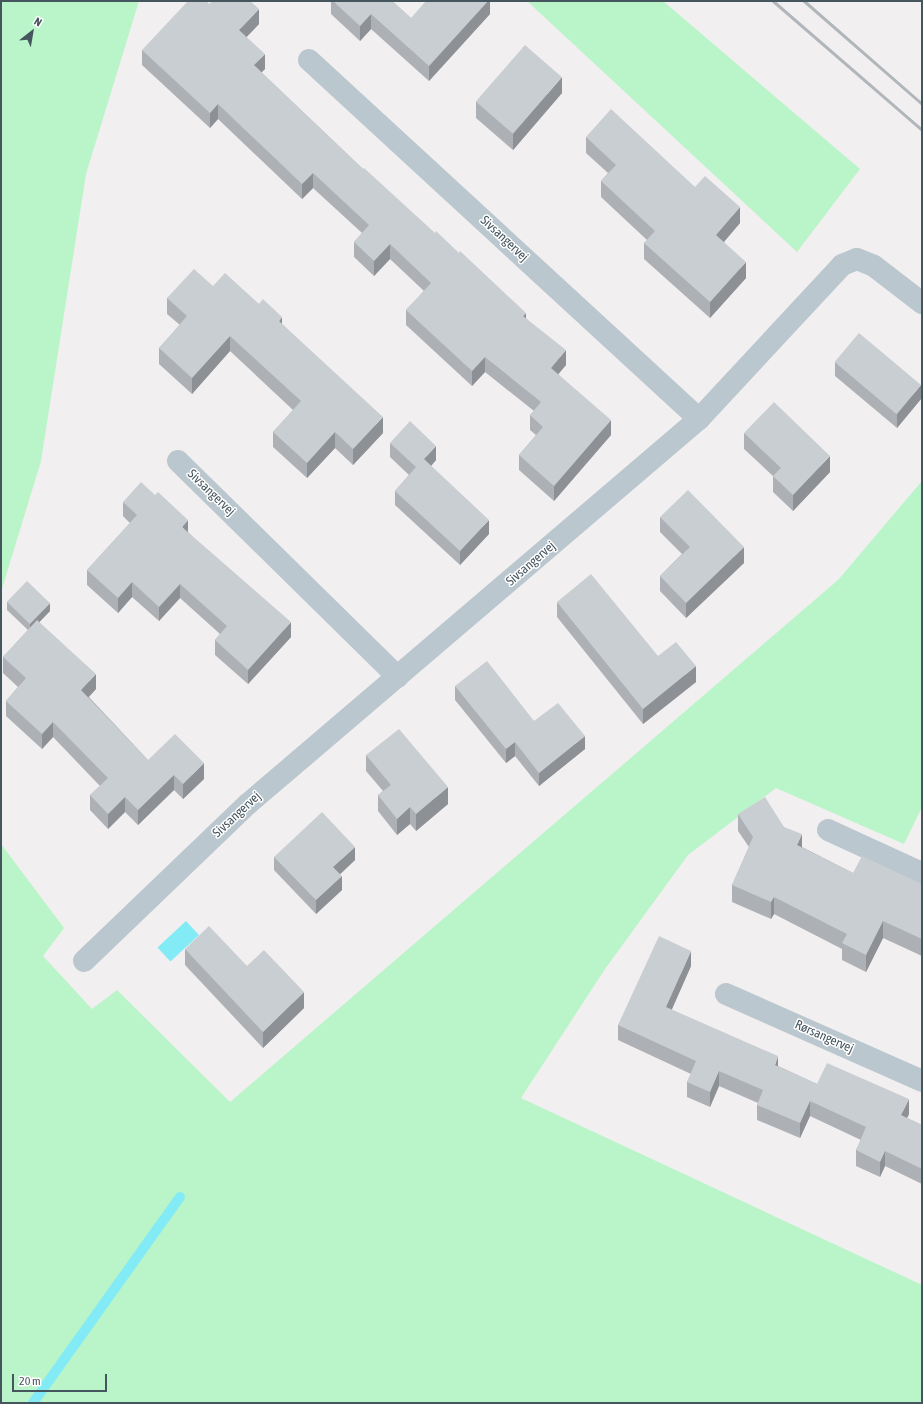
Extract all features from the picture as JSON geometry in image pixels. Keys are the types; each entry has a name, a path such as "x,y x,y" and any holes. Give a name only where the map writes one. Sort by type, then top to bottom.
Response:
{"street":[{"name":"Sivsangervej","path":"309,60 699,419"},
{"name":"Sivsangervej","path":"84,961 249,803 699,419 842,265 857,259 874,266 922,303"},
{"name":"Sivsangervej","path":"178,461 398,677"},
{"path":"828,830 922,873"},
{"name":"Rørsangervej","path":"726,994 922,1081"}],"green space":[{"path":"1,1 139,1 86,174 41,461 1,592"},
{"path":"527,1 663,1 860,169 797,252"},
{"path":"922,481 922,807 904,844 776,788 688,855 605,969 521,1098 922,1285 922,1403 1,1403 1,844 64,928 43,956 92,1009 117,990 230,1102 838,580"}],"water":[{"path":"186,921 199,935 170,961 157,948"}],"building":[{"path":"188,1 207,1 209,4 212,1 250,1 259,9 239,30 265,54 254,65 363,169 364,168 435,233 436,231 459,253 460,251 526,313 523,316 566,350 551,368 611,420 554,486 519,455 543,427 530,415 541,402 485,357 472,371 406,310 431,283 390,244 374,261 354,242 369,225 313,173 302,184 218,104 210,113 142,50"},
{"path":"333,1 392,1 411,18 426,1 488,1 429,66 371,14 360,26"},
{"path":"525,45 562,77 513,134 476,102"},
{"path":"611,109 695,187 705,176 740,207 716,235 746,262 710,302 644,243 655,231 601,181 616,165 586,137"},
{"path":"194,269 213,286 225,273 259,304 263,299 282,317 279,321 383,417 353,449 335,432 307,463 273,432 301,401 230,336 192,378 159,348 187,316 167,298"},
{"path":"859,333 921,385 897,414 835,362"},
{"path":"774,402 830,456 793,495 773,476 781,468 744,433"},
{"path":"410,421 436,446 424,459 489,520 460,551 395,491 416,467 390,443"},
{"path":"141,482 155,495 158,492 188,520 182,527 291,622 248,670 215,640 227,626 180,584 159,607 132,582 118,598 87,570 137,515 123,502"},
{"path":"688,490 744,547 686,603 660,576 690,547 660,517"},
{"path":"591,574 658,656 676,642 696,666 643,709 557,602"},
{"path":"27,581 50,603 30,624 7,602"},
{"path":"37,620 96,674 81,690 148,760 175,734 204,763 183,784 174,775 138,810 125,797 108,814 90,795 108,778 53,722 42,734 6,701 26,678 3,657"},
{"path":"487,661 534,721 558,703 585,736 539,773 515,742 506,749 455,686"},
{"path":"399,729 448,787 416,814 410,807 397,819 378,795 391,785 366,755"},
{"path":"765,797 784,827 802,834 797,845 853,873 862,856 922,884 922,939 883,921 866,955 842,943 847,934 774,897 771,902 732,885 753,837 738,814"},
{"path":"322,812 355,847 333,867 342,876 316,900 274,857"},
{"path":"209,926 247,966 264,950 304,992 263,1032 185,949"},
{"path":"659,936 691,951 666,1007 778,1056 775,1065 817,1084 827,1063 909,1099 901,1115 922,1125 922,1169 885,1151 880,1162 856,1150 866,1127 810,1101 800,1123 757,1105 763,1090 719,1071 710,1092 687,1082 696,1061 618,1025"}],"waterway":[{"path":"33,1403 180,1197"}],"railway":[{"path":"773,1 922,130"},
{"path":"804,1 922,104"}]}
